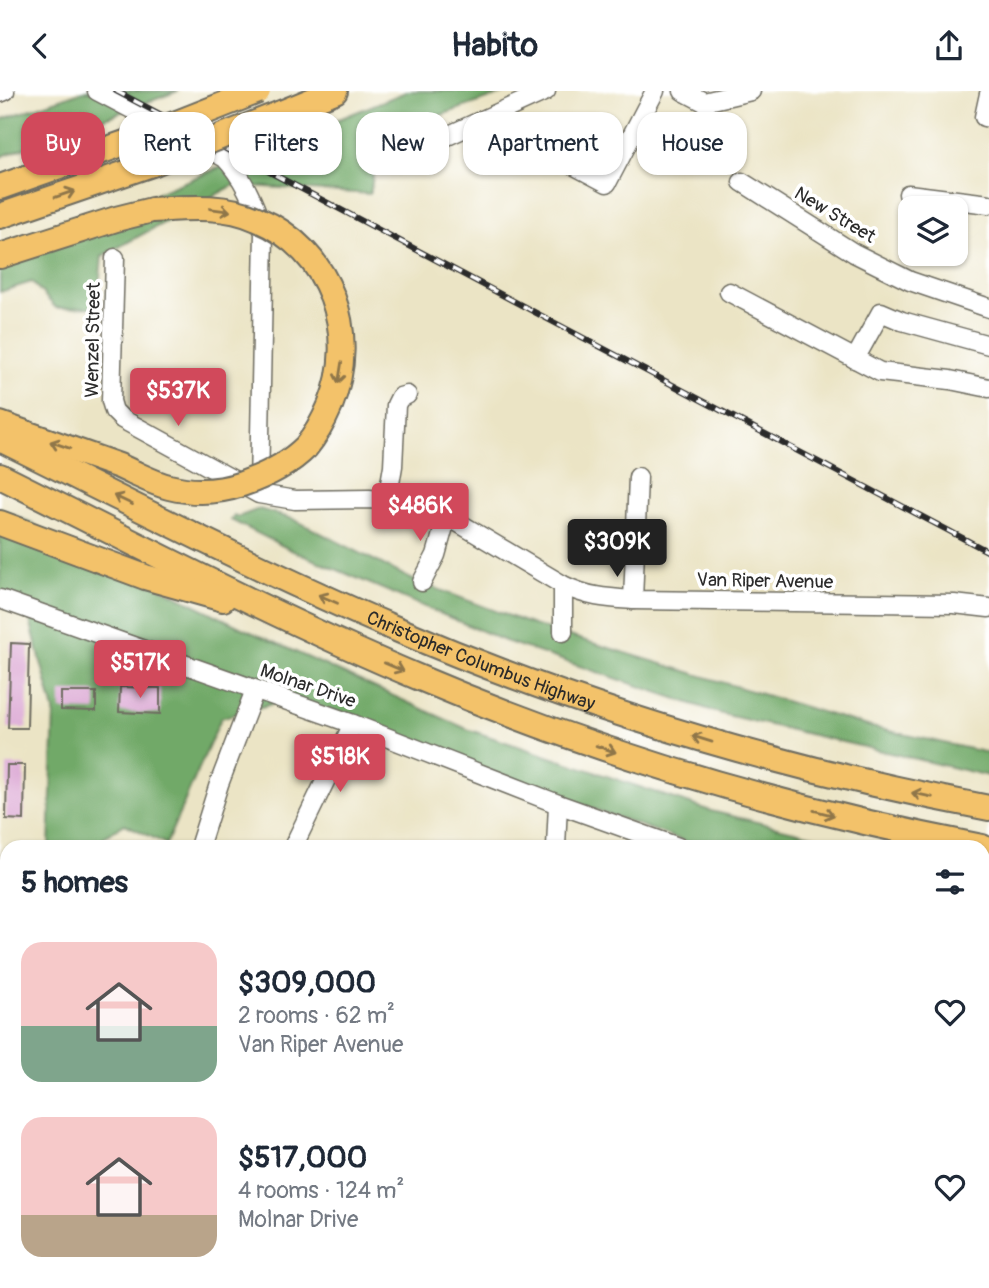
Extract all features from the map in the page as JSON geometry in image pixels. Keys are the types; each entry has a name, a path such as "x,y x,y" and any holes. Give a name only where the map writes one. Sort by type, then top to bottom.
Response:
{"highway":[{"path":"0,187 139,138 258,91"},
{"path":"0,216 152,164 335,91"},
{"path":"0,256 116,219 152,211 224,209 257,218 287,235 308,256 328,285 340,317 343,354 337,388 324,419 306,446 282,467 259,479 227,489 199,491 168,487 119,466 0,424"},
{"name":"Christopher Columbus Highway","path":"0,439 311,591 523,680 643,721 765,757 877,785 989,808"},
{"name":"Christopher Columbus Highway","path":"0,476 287,618 469,698 659,766 816,811 947,840"},
{"path":"0,523 145,577 287,618"}],"street":[{"path":"97,91 225,158 233,167 258,212 264,233 259,494"},
{"path":"501,112 546,91"},
{"path":"623,152 655,91"},
{"path":"683,91 704,102 751,91"},
{"path":"987,118 989,94"},
{"path":"592,175 607,183 611,175"},
{"name":"New Street","path":"742,182 854,253 910,281 989,307"},
{"path":"908,194 989,204"},
{"name":"Wenzel Street","path":"115,258 111,401 114,411 121,419"},
{"path":"729,292 880,372 950,380 989,388"},
{"path":"856,359 881,312 902,321 989,345"},
{"path":"387,501 393,466 396,405 400,397 407,395"},
{"name":"Van Riper Avenue","path":"121,419 259,494 295,500 413,503 447,516 563,585 595,597 633,600 954,604 989,608"},
{"path":"633,600 638,477"},
{"path":"422,582 436,555 447,516"},
{"path":"563,585 563,632"},
{"name":"Molnar Drive","path":"0,599 353,724 658,840"},
{"path":"201,840 219,784 256,689"},
{"path":"296,840 353,724"},
{"path":"556,840 558,804"}],"green space":[{"path":"83,91 178,91 105,118 105,112 23,112"},
{"path":"408,91 511,91 449,112 356,112"},
{"path":"356,112 356,175 373,175 370,194 234,185 102,256 97,307 56,308 32,282 0,292 0,245 135,202 201,175 215,175 215,169 229,164 229,175 342,175 342,118"},
{"path":"21,113 21,149 0,157 0,120"},
{"path":"0,508 242,628 467,729 711,811 832,840 681,840 286,700 221,718 168,840 158,840 125,824 104,837 104,840 49,840 54,711 27,609 0,599"},
{"path":"259,509 293,519 411,579 533,625 871,727 989,753 989,776 722,714 505,641 293,551 231,520 234,515 238,517"}],"building":[{"path":"11,643 29,644 27,728 8,728"},
{"path":"120,687 160,688 160,714 119,712"},
{"path":"61,692 96,692 96,711 61,710"},
{"path":"7,765 25,765 24,820 6,819"}],"railway":[{"path":"116,91 989,552"}]}
